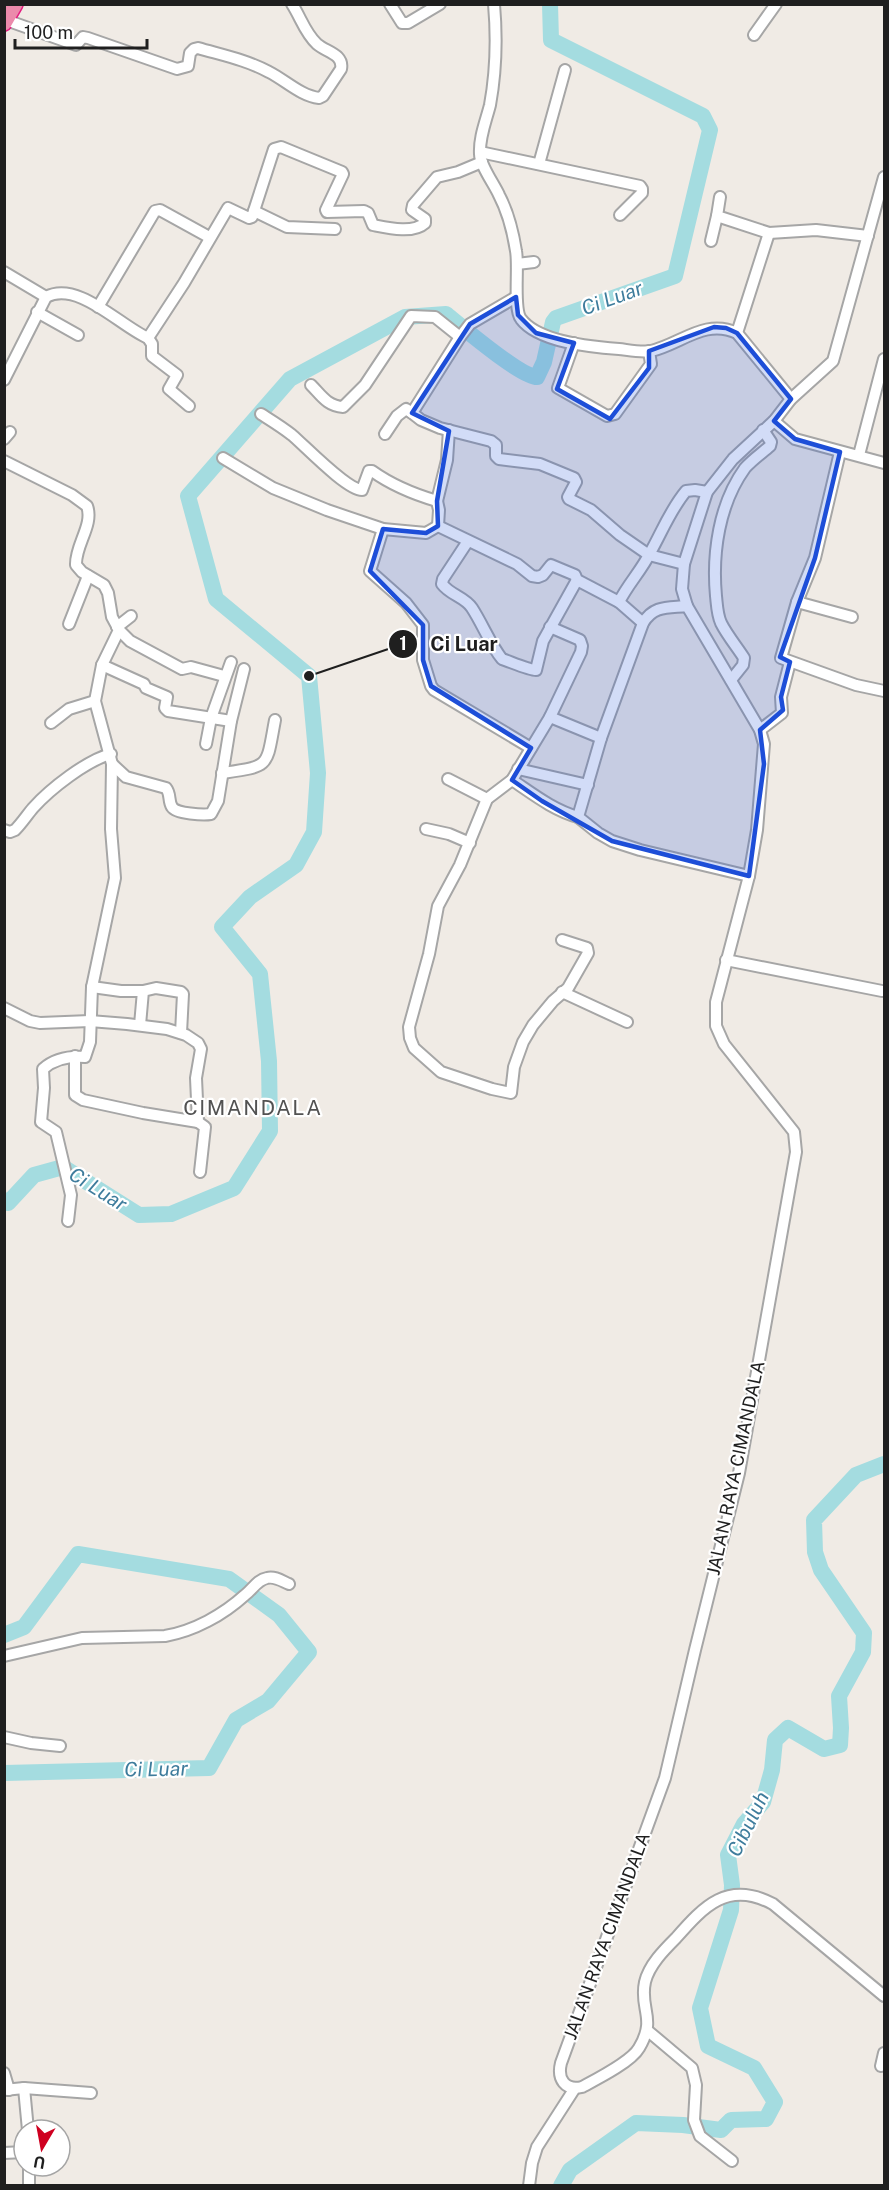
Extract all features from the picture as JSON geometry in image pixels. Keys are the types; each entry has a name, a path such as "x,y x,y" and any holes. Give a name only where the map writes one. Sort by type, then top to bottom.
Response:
{"highway":[{"path":"5,22 15,4"}],"street":[{"path":"5,22 76,45 83,37 88,38 177,69 188,66 190,53 198,48 268,71 309,95 319,98 323,96 342,64 339,57 319,46 311,37 292,4"},
{"path":"390,4 402,23 408,23 440,4"},
{"path":"494,4 495,60 489,107 483,129 481,157 508,217 517,264 516,297 518,315 521,320 536,333 574,343 649,351 714,327 726,328 737,333 791,399"},
{"path":"754,35 776,4"},
{"path":"539,164 565,70"},
{"path":"148,338 184,283 228,208 249,218 252,217 274,149 277,147 342,172 327,212 364,211 368,213 373,225 417,229 426,223 412,210 413,205 437,177 458,172 481,157 539,164 640,186 642,194 620,215"},
{"name":"JALAN RAYA CIMANDALA","path":"575,2088 563,2084 559,2071 665,1778 739,1473 796,1152 794,1132 718,1035 716,1026 716,1002 749,876 757,830 764,744 760,730 687,606 682,589 684,564 707,492 734,459 774,421 791,399 833,361 885,177"},
{"path":"711,241 720,197"},
{"path":"98,307 155,211 160,210 209,237"},
{"path":"254,210 287,227 335,229"},
{"path":"717,216 769,233 816,230 868,236"},
{"path":"737,333 769,233"},
{"path":"517,264 534,262"},
{"path":"4,272 46,297"},
{"path":"4,380 46,297 63,292 98,307 148,338 152,344 152,356 177,375 169,389 189,406"},
{"path":"412,413 465,330 516,297"},
{"path":"37,312 78,335"},
{"path":"311,385 324,401 343,407 365,385 411,316 435,317 465,330"},
{"path":"574,343 558,388 607,416 615,414 649,368 651,359 649,351"},
{"path":"858,455 885,358"},
{"path":"385,434 397,416 405,409 429,424 491,441 496,445 496,456 499,459 540,464 574,478 576,482 569,499 591,510 620,535 650,555 684,564"},
{"path":"261,414 279,425 359,491 362,490 369,471 372,471 411,493 437,501"},
{"path":"774,421 795,439 885,463"},
{"path":"438,526 437,501 446,469 449,430"},
{"path":"731,680 743,665 744,658 722,624 717,611 714,577 720,525 732,489 747,466 770,446 771,442 763,430"},
{"path":"840,452 815,558 797,602 781,658 856,685 885,691"},
{"path":"223,458 273,488 383,529 426,533 438,526"},
{"path":"734,459 747,466"},
{"path":"4,461 87,506 88,518 76,560 78,569 104,585 108,593 112,617 118,629 130,641 182,669 191,668 224,676"},
{"path":"619,602 628,583 650,555 676,503 686,491 707,492"},
{"path":"438,526 517,564 532,576 538,577 551,565 575,575 577,580 619,602 643,623"},
{"path":"383,529 370,571 406,603 423,625 423,660 431,686 434,690 531,748"},
{"path":"468,541 442,579 442,584 472,608 502,659 532,670 536,670 550,627 577,580"},
{"path":"69,624 88,576"},
{"path":"797,602 852,617"},
{"path":"578,817 601,738 643,623 649,614 657,609 687,606"},
{"path":"68,1221 72,1199 56,1132 41,1122 43,1069 49,1064 75,1056 86,1056 90,1042 92,987 115,878 111,829 112,759 95,701 102,665 118,629 131,616"},
{"path":"550,627 580,640 582,646 550,717 518,769 508,783 487,799 470,843 435,916 429,954 409,1027 414,1048 441,1071 492,1089 511,1093 514,1067 523,1042 533,1025 568,988 588,950 562,940"},
{"path":"206,744 211,718 224,676 231,662"},
{"path":"760,730 782,713 781,697 790,662"},
{"path":"102,665 167,697 165,708 168,711 231,721"},
{"path":"4,831 15,830 47,795 98,758 112,759 126,777 166,788 173,810 208,815 214,811 218,801 231,721 244,669"},
{"path":"51,723 69,709 95,701"},
{"path":"550,717 601,738"},
{"path":"222,773 253,768 264,763 269,753 275,720"},
{"path":"518,769 588,785"},
{"path":"448,779 487,799"},
{"path":"508,783 563,813 578,817 612,841 749,876"},
{"path":"426,829 449,834 470,843"},
{"path":"726,960 882,991"},
{"path":"92,987 121,991 143,991 156,988 183,992 181,1033"},
{"path":"140,1025 143,991"},
{"path":"562,992 627,1022"},
{"path":"4,1008 30,1021 40,1023 90,1021 140,1025 181,1033 198,1043 201,1049 196,1078 198,1122"},
{"path":"75,1056 75,1095 83,1100 198,1122 205,1127 200,1172"},
{"path":"4,1656 82,1638 176,1634 200,1625 245,1596 258,1582 271,1577 290,1584"},
{"path":"4,1737 60,1746"},
{"path":"529,2186 537,2147 575,2088 594,2080 633,2055 648,2031 645,1987 648,1973 659,1957 709,1904 730,1896 764,1899 885,1996"},
{"path":"648,2031 692,2068 696,2085 694,2120 700,2136 732,2161"},
{"path":"880,2066 885,2053"},
{"path":"4,2073 7,2090 24,2088 91,2093"},
{"path":"24,2088 27,2118"}],"highlighted area":[{"path":"516,297 518,315 536,333 574,343 557,389 610,419 649,368 649,351 714,327 726,328 737,333 791,399 774,421 795,439 840,452 815,558 780,657 790,662 781,697 783,710 760,730 764,764 749,876 612,841 542,801 512,780 531,748 431,686 423,660 423,625 370,571 383,529 426,533 438,526 437,501 449,431 412,413 470,324"}],"waterway":[{"name":"Ci Luar","path":"4,1200 8,1203 34,1175 63,1167 139,1215 171,1214 234,1188 270,1131 269,1061 260,974 222,927 250,897 296,865 314,832 318,773 309,676 216,599 188,496 290,379 405,317 446,314 505,360 529,375 537,377 544,362 553,322 556,318 675,276 710,130 703,116 551,40 550,4"},
{"name":"Cibuluh","path":"561,2186 570,2170 636,2123 683,2125 721,2130 731,2120 766,2119 775,2102 754,2068 708,2046 700,2008 731,1910 732,1885 728,1855 744,1824 763,1802 772,1770 775,1740 788,1728 824,1749 840,1745 839,1696 863,1652 864,1633 821,1570 815,1552 814,1520 856,1475 884,1464"},
{"name":"Ci Luar","path":"4,1635 24,1627 78,1554 229,1579 279,1615 309,1652 268,1701 236,1720 209,1768 4,1773"}],"place":[{"name":"Ci Luar","path":"309,676"}],"district":[{"name":"CIMANDALA","path":"253,1108"}]}
